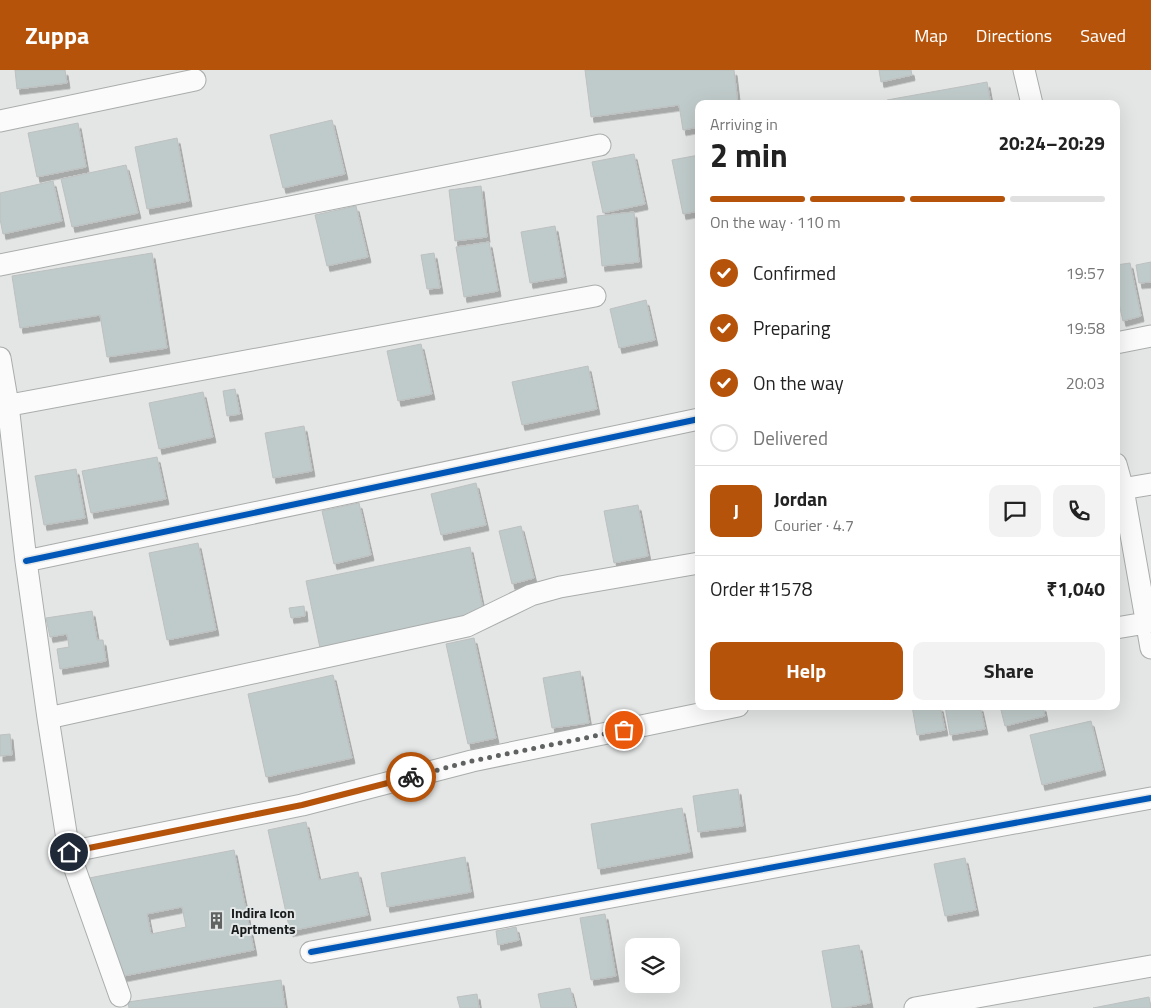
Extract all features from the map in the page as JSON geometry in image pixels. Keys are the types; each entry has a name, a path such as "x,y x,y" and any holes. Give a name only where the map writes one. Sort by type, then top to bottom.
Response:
{"street":[{"path":"1024,70 1031,100"},
{"path":"0,121 195,80"},
{"path":"0,265 600,145"},
{"path":"4,406 595,296"},
{"path":"1120,342 1151,336"},
{"path":"0,358 4,406 69,852 120,996"},
{"path":"26,561 695,420"},
{"path":"1120,490 1151,484"},
{"path":"1120,495 1148,622 1151,648"},
{"path":"48,718 467,626 531,595 560,587 695,564"},
{"path":"1120,627 1148,622"},
{"path":"69,852 302,805 472,761 719,710"},
{"path":"311,952 1151,798"},
{"path":"915,1008 1151,966"}],"building":[{"path":"15,70 65,70 67,83 17,89"},
{"path":"585,70 734,70 738,100 695,100 695,128 683,130 679,105 591,117"},
{"path":"879,70 911,70 912,75 881,82"},
{"path":"987,82 990,100 887,100"},
{"path":"332,120 345,174 283,188 270,135"},
{"path":"78,123 86,167 37,177 28,133"},
{"path":"177,138 189,201 147,209 135,147"},
{"path":"634,154 645,204 603,213 592,162"},
{"path":"695,156 695,212 683,214 672,160"},
{"path":"126,165 138,213 72,227 61,179"},
{"path":"53,181 62,221 3,234 0,219 0,193"},
{"path":"481,186 487,237 455,241 449,190"},
{"path":"356,206 368,257 327,266 315,215"},
{"path":"634,212 639,262 602,266 597,216"},
{"path":"555,226 564,277 530,283 521,232"},
{"path":"489,242 498,291 464,297 456,247"},
{"path":"152,253 167,348 107,357 100,315 20,328 12,276"},
{"path":"434,253 440,288 427,289 421,255"},
{"path":"1151,262 1151,282 1139,283 1136,265"},
{"path":"1130,263 1141,316 1123,321 1120,308 1120,264"},
{"path":"646,300 655,340 619,348 610,309"},
{"path":"421,344 432,394 398,401 387,351"},
{"path":"588,366 597,409 522,425 512,382"},
{"path":"235,389 240,414 227,416 223,391"},
{"path":"203,392 213,437 159,449 149,403"},
{"path":"304,426 312,471 273,478 265,433"},
{"path":"157,457 166,499 91,513 82,471"},
{"path":"76,469 85,518 44,525 35,476"},
{"path":"476,483 486,525 441,535 431,494"},
{"path":"359,503 371,555 334,564 322,511"},
{"path":"638,505 648,556 614,563 604,511"},
{"path":"521,526 534,578 512,584 499,531"},
{"path":"198,543 216,630 167,640 149,553"},
{"path":"470,547 484,614 320,648 306,581"},
{"path":"304,606 305,616 291,618 289,608"},
{"path":"92,611 97,640 103,640 106,661 60,669 57,649 69,647 67,634 50,637 46,618"},
{"path":"474,638 496,738 468,744 446,644"},
{"path":"580,671 589,723 552,728 543,678"},
{"path":"333,675 352,758 266,777 248,694"},
{"path":"913,710 941,710 945,730 917,735"},
{"path":"946,710 981,710 985,729 950,735"},
{"path":"1001,710 1044,710 1045,716 1005,726"},
{"path":"1091,721 1103,770 1042,785 1030,735"},
{"path":"10,734 12,755 0,756 0,735"},
{"path":"738,789 743,826 698,832 693,796"},
{"path":"682,808 690,852 598,869 591,824"},
{"path":"306,822 319,880 358,872 368,915 290,931 268,830"},
{"name":"Indira Icon Aprtments","path":"234,850 254,950 104,980 84,879","holes":["182,907 186,927 151,934 147,914"]},
{"path":"465,857 471,892 387,907 381,873"},
{"path":"965,858 976,910 945,916 934,864"},
{"path":"605,914 616,976 591,980 580,918"},
{"path":"516,927 519,940 498,945 496,931"},
{"path":"859,945 870,1003 844,1008 832,1008 822,951"},
{"path":"281,980 285,1008 129,1008 128,1002"},
{"path":"570,988 575,1008 541,1008 538,994"},
{"path":"477,994 479,1008 460,1008 457,997"},
{"path":"1149,997 1151,1008 1093,1008"}],"cycle path":[{"path":"26,561 695,420"},
{"path":"311,952 1151,798"}],"way so far":[{"path":"411,777 472,761 624,730"}],"place":[{"name":"Indira Icon Aprtments","path":"217,921"}],"route":[{"path":"69,852 302,805 411,777"}]}
